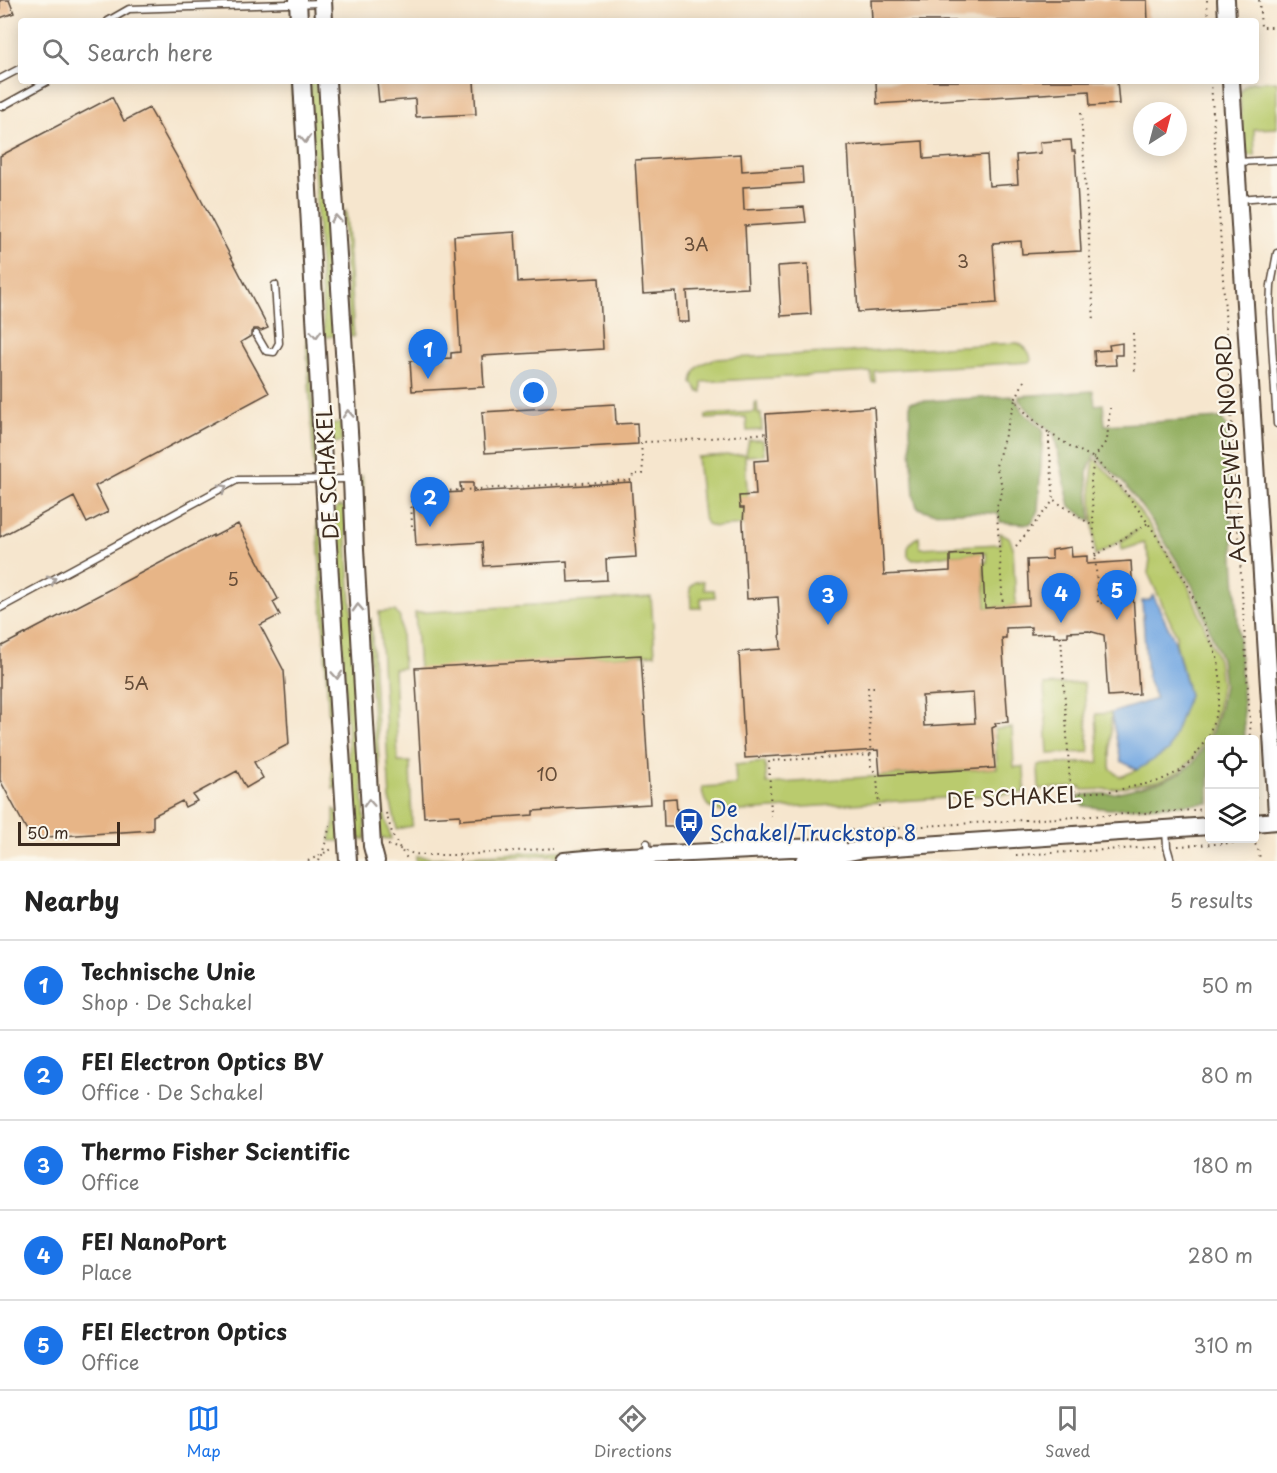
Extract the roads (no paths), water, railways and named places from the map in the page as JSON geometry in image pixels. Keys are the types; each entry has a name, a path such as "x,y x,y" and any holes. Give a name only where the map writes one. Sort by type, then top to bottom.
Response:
{"street":[{"path":"1226,0 1227,18"},
{"path":"323,2 324,18"},
{"name":"DE SCHAKEL","path":"302,84 348,861"},
{"name":"DE SCHAKEL","path":"327,84 371,834 376,861"},
{"name":"ACHTSEWEG NOORD","path":"1231,84 1271,648 1277,814"},
{"path":"1259,823 1277,821"},
{"name":"DE SCHAKEL","path":"804,861 864,852 1205,826"},
{"name":"DE SCHAKEL","path":"568,857 648,849 834,846 864,852"}],"lane":[{"path":"113,18 129,9 298,9 323,2"},
{"path":"0,79 18,70"},
{"path":"1,106 42,84"},
{"path":"1236,162 1277,160"},
{"path":"1238,198 1277,196"},
{"path":"1277,253 1271,285 1270,312 1277,423"},
{"path":"256,334 266,351 274,352 279,343 275,285"},
{"path":"0,608 237,480 352,479"},
{"path":"1166,828 1167,847 1171,861"}],"water":[{"path":"1153,595 1175,642 1189,695 1168,751 1137,770 1121,761 1111,713 1156,699 1147,676 1142,601 1150,600"}],"place":[{"name":"Technische Unie","path":"428,379"},
{"name":"FEI Electron Optics BV","path":"430,527"},
{"name":"FEI Electron Optics","path":"1117,620"},
{"name":"FEI NanoPort","path":"1061,623"},
{"name":"Thermo Fisher Scientific","path":"828,625"},
{"name":"De Schakel/Truckstop 8","path":"689,848"}]}
